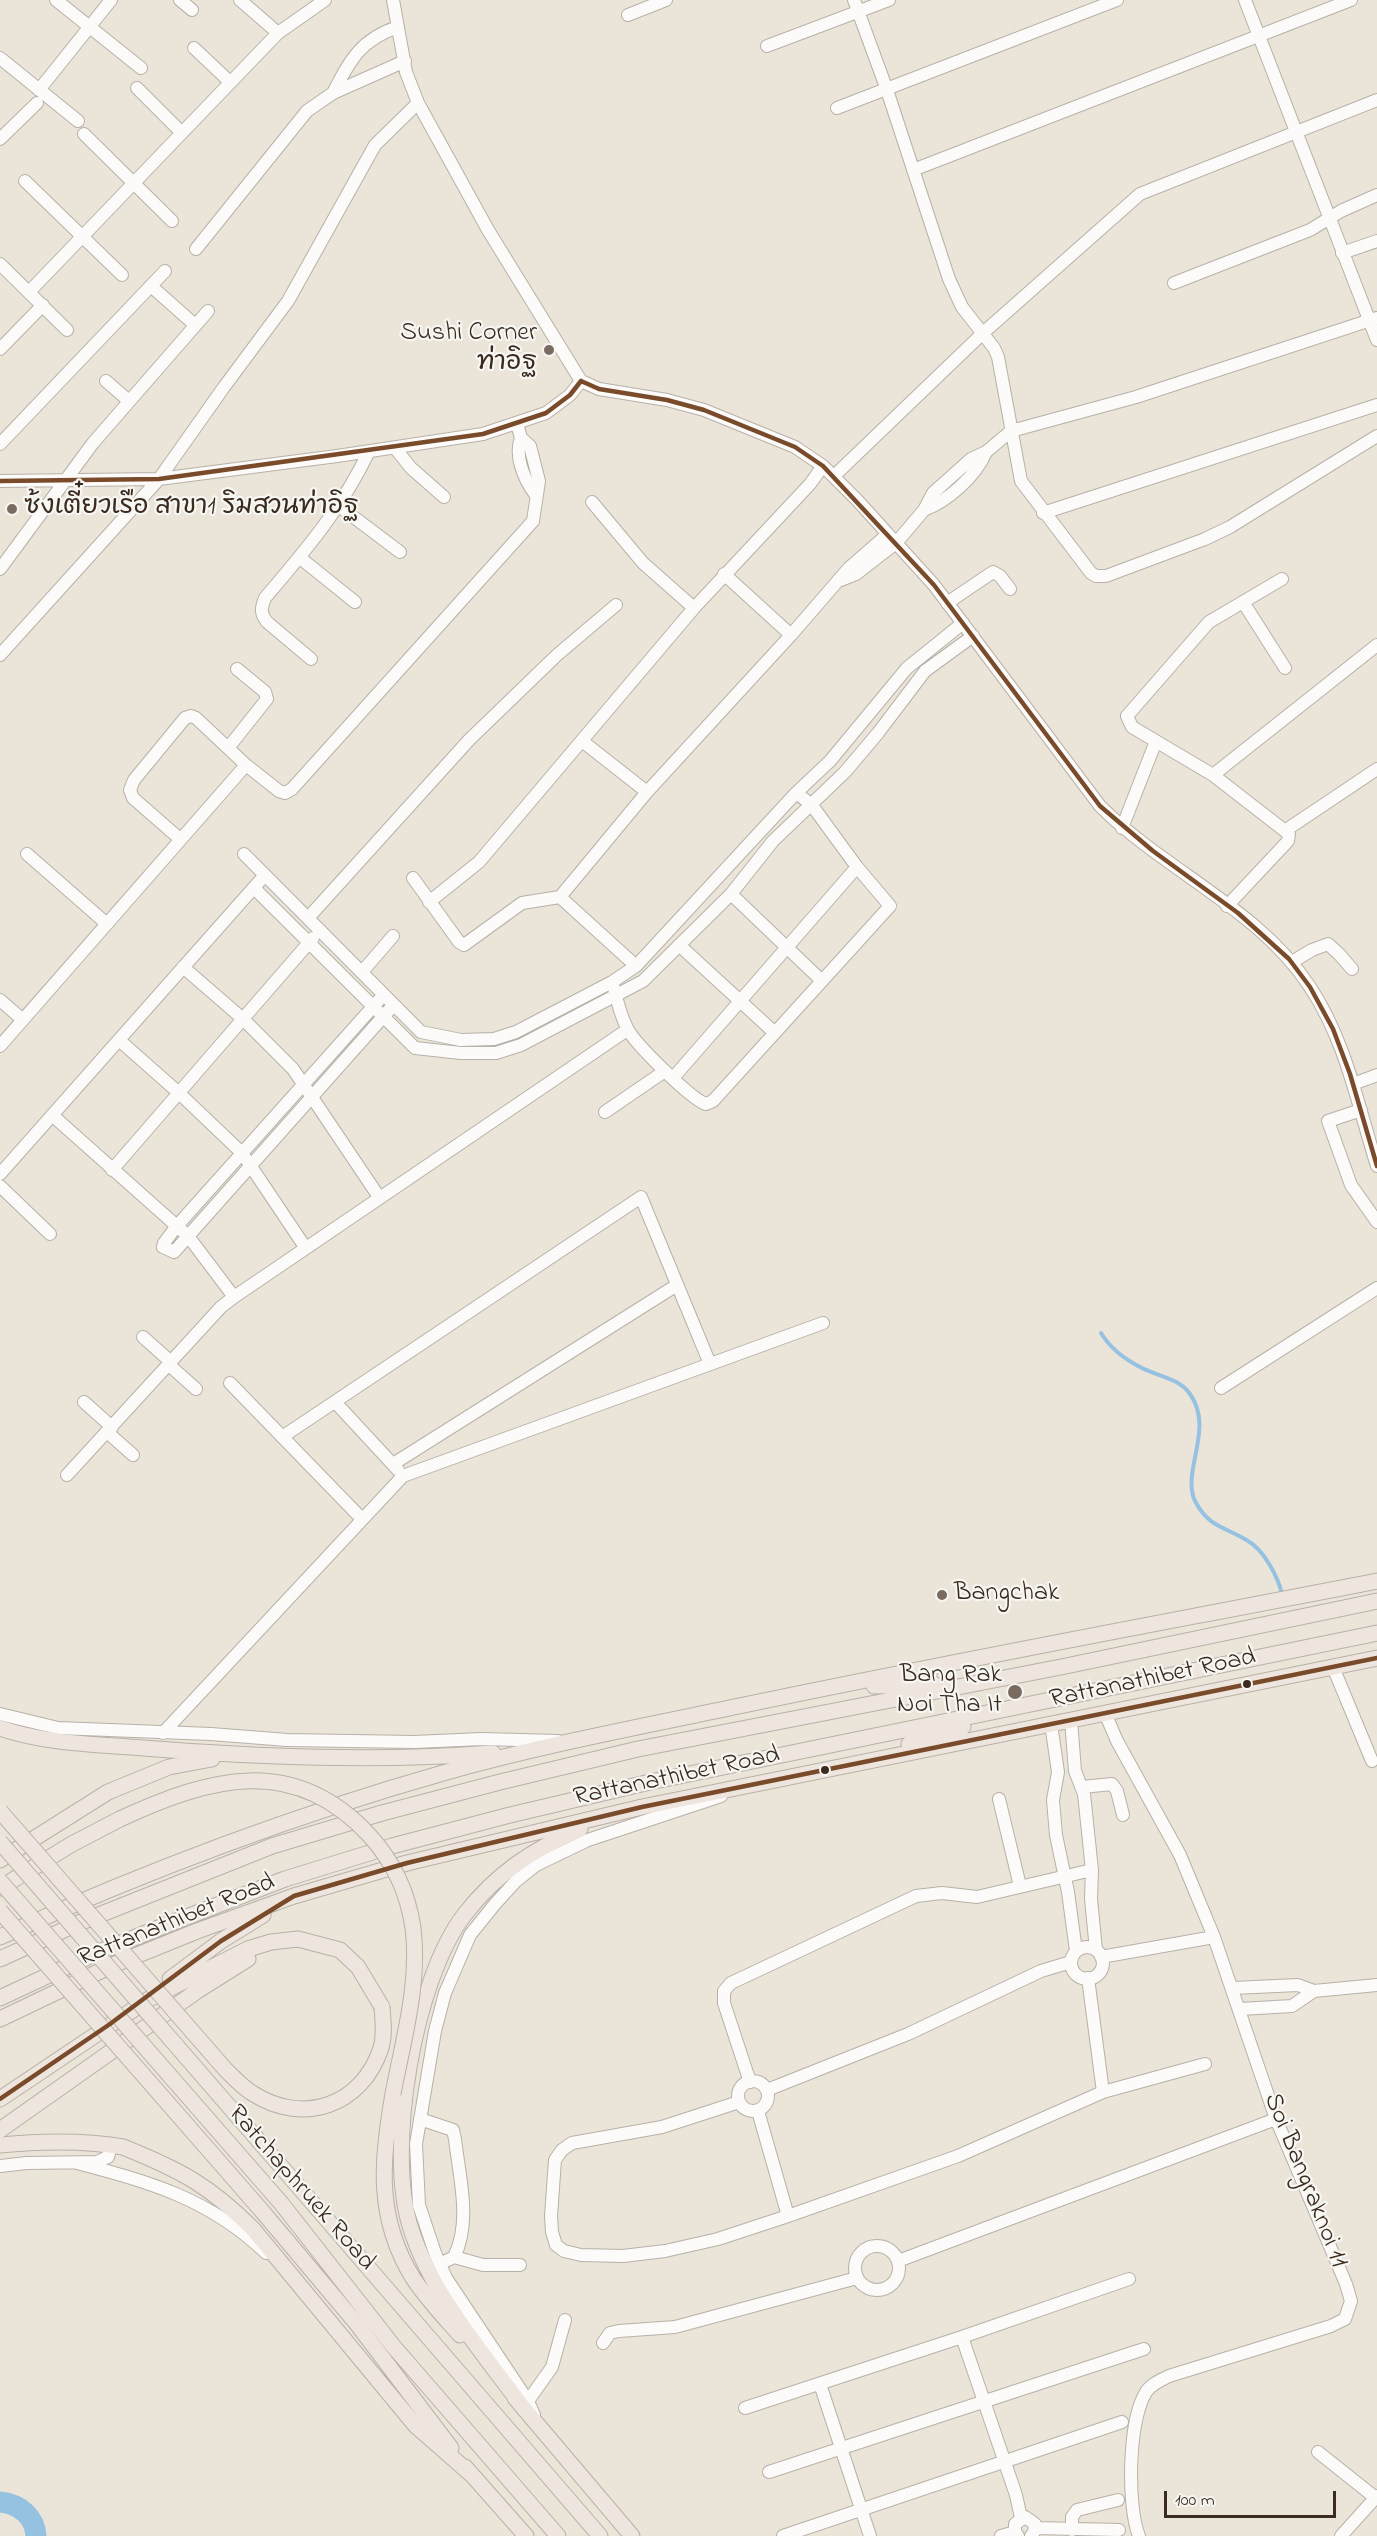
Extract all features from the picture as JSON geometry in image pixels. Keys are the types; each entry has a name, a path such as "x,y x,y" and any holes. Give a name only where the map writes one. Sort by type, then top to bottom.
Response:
{"main road":[{"name":"Rattanathibet Road","path":"0,1937 145,1875 266,1828 443,1773 573,1741 829,1687 1377,1581"},
{"name":"Rattanathibet Road","path":"3,1957 90,1918 272,1846 382,1813 638,1749 981,1683 1377,1601"},
{"name":"Rattanathibet Road","path":"0,1998 94,1954 187,1916 285,1879 392,1846 510,1815 639,1785 1377,1633"},
{"name":"Rattanathibet Road","path":"0,2019 113,1965 294,1896 406,1863 642,1807 1377,1658"},
{"path":"829,1687 981,1683"},
{"path":"820,1771 1053,1700"},
{"path":"0,1728 56,1742 234,1755 368,1758 446,1756 538,1749"},
{"path":"0,1860 108,1792 170,1767 234,1755"},
{"path":"0,1888 72,1844 120,1819 190,1790 224,1782 258,1780 284,1783 309,1791 327,1800 362,1828 387,1858 398,1878 407,1902 412,1929 413,1987 383,2161 384,2193 389,2223 400,2252 414,2278 431,2301 525,2403"},
{"path":"632,2536 540,2428 525,2403 433,2280 404,2208 401,2178 402,2130 410,2061 424,1998 463,1916 501,1875 532,1852 582,1828 642,1807"},
{"path":"0,1811 225,2069 253,2094 273,2103 296,2108 320,2109 340,2101 359,2088 382,2047 384,2028 382,2007 358,1967 340,1950 298,1939 271,1942 248,1949 149,1999 6,2096"},
{"name":"Ratchaphruek Road","path":"0,1842 600,2536"},
{"path":"3,1957 145,1875"},
{"name":"Ratchaphruek Road","path":"0,1881 280,2203 394,2347 558,2536"},
{"path":"110,2024 221,1941 294,1896"},
{"path":"0,1911 262,2211 357,2324 472,2475 526,2536"},
{"path":"0,2130 239,1964 298,1939"},
{"path":"0,2145 91,2142 123,2147 193,2178 225,2201 253,2229 415,2425 472,2475"}],"street":[{"path":"56,0 141,68"},
{"path":"39,90 111,0"},
{"path":"180,0 192,10"},
{"path":"240,0 278,33"},
{"path":"29,292 278,33 325,0"},
{"path":"393,0 406,72 418,103 488,230 580,381 599,389 667,400 704,411 787,444 823,466 834,476 947,603 1084,787 1122,828 1260,931 1292,962 1319,1000 1353,1084 1377,1166"},
{"path":"628,15 666,0"},
{"path":"767,46 856,6 889,0"},
{"path":"837,108 1117,0"},
{"path":"1245,0 1342,253 1374,319 1377,340"},
{"path":"913,170 1352,0"},
{"path":"856,6 887,90 953,288 962,307 983,333 998,357 1021,481 1043,513 1091,573 1096,576 1106,576 1205,539 1230,527 1377,436"},
{"path":"333,93 347,66 365,44 379,33 398,27"},
{"path":"194,48 230,82"},
{"path":"0,58 78,121"},
{"path":"196,249 307,111 333,93 405,61"},
{"path":"137,88 182,133"},
{"path":"834,476 983,333 1140,194 1377,100"},
{"path":"0,138 37,103"},
{"path":"0,655 159,479 288,301 375,145 418,103"},
{"path":"84,134 172,221"},
{"path":"25,181 122,275"},
{"path":"1174,283 1310,230 1341,211 1377,195"},
{"path":"1342,253 1377,242"},
{"path":"0,264 67,330"},
{"path":"2,438 165,271"},
{"path":"151,286 195,325"},
{"path":"0,349 43,306"},
{"path":"0,569 64,480 208,310"},
{"path":"413,878 459,942 464,945 522,903 560,897 647,792 841,579 856,574 924,510 940,503 979,467 986,452 1011,431 1136,397 1374,319"},
{"path":"106,381 129,401"},
{"path":"0,481 159,479 369,452 483,434 546,412 560,404 580,381"},
{"path":"1043,513 1377,405"},
{"path":"180,839 133,798 130,790 134,780 185,718 191,716 246,765 279,791 285,793 292,789 533,521 535,494 539,481 530,446 521,438 517,423"},
{"path":"395,448 411,468 444,496"},
{"path":"311,659 267,622 262,616 261,607 265,598 339,506 356,480 369,452"},
{"path":"429,902 479,862 694,608 810,484 823,466"},
{"path":"592,502 643,563 694,608"},
{"path":"339,506 400,552"},
{"path":"299,557 355,602"},
{"path":"947,603 993,572 1000,576 1010,589"},
{"path":"724,574 791,635"},
{"path":"1227,906 1288,841 1287,830 1213,775 1129,724 1127,719 1129,712 1216,616 1282,579"},
{"path":"1243,602 1285,668"},
{"path":"308,918 476,733 556,655 616,605"},
{"path":"244,854 421,1032 461,1040 494,1039 516,1032 612,982 636,966 796,793 843,746 913,662 963,623"},
{"path":"254,888 384,1015 406,1042 415,1048 460,1053 496,1053 521,1045 643,981 731,894 773,841 852,764 925,671 973,636"},
{"path":"1213,775 1377,645"},
{"path":"228,748 267,699 265,692 237,669"},
{"path":"582,741 647,792"},
{"path":"1122,828 1156,741"},
{"path":"0,1046 246,765"},
{"path":"1287,830 1377,769"},
{"path":"612,982 627,1030 699,1102 706,1104 713,1101 890,906 857,867 811,804 796,793"},
{"path":"27,854 107,924"},
{"path":"605,1112 669,1074 741,1000 857,867"},
{"path":"0,1174 265,875"},
{"path":"731,894 822,981"},
{"path":"560,897 636,966"},
{"path":"112,1170 320,930"},
{"path":"362,972 393,936"},
{"path":"1292,962 1328,944 1352,969"},
{"path":"680,945 775,1033"},
{"path":"183,967 243,1019 304,1083 379,1197"},
{"path":"384,994 177,1227 163,1245 170,1252 174,1252 394,1004"},
{"path":"0,1000 23,1020"},
{"path":"67,1475 221,1307 305,1247 627,1030"},
{"path":"119,1040 242,1153 305,1247"},
{"path":"1353,1084 1377,1075"},
{"path":"1361,1110 1328,1121 1352,1185 1377,1222"},
{"path":"52,1115 188,1236 234,1297"},
{"path":"0,1186 50,1234"},
{"path":"282,1437 641,1197 710,1364"},
{"path":"393,1464 677,1285"},
{"path":"1221,1388 1377,1288"},
{"path":"164,1733 403,1476 823,1323"},
{"path":"143,1337 196,1389"},
{"path":"230,1383 362,1519"},
{"path":"84,1402 133,1455"},
{"path":"335,1402 403,1476"},
{"path":"1333,1667 1372,1761"},
{"name":"Soi Bangraknoi 11","path":"1106,1713 1117,1741 1180,1855 1233,1988 1276,2119 1352,2301 1345,2319 1331,2326 1169,2376 1156,2382 1147,2391 1139,2409 1133,2443 1131,2506 1139,2536"},
{"path":"0,1714 58,1728 299,1740 414,1742 482,1738 573,1741"},
{"path":"1051,1724 1058,1772 1053,1800 1056,1835 1065,1875 1078,1976 1088,1978 1100,1971 1099,1954 1091,1899 1092,1870 1082,1787 1075,1771 1071,1720"},
{"path":"565,2320 552,2367 525,2403 440,2264 419,2205 416,2144 435,2031 458,1960 470,1935 516,1881 536,1865 588,1840 756,1784"},
{"path":"1082,1787 1112,1784 1117,1791 1123,1815"},
{"path":"999,1799 1020,1886"},
{"path":"750,2082 724,2003 724,1991 730,1983 916,1896 942,1893 977,1897 1092,1870"},
{"path":"767,2090 908,2034 1074,1957 1086,1947 1099,1954 1214,1937"},
{"path":"1088,1978 1103,2092"},
{"path":"1233,1988 1298,1985 1314,1991 1377,1985"},
{"path":"1240,2009 1292,2006 1314,1991"},
{"path":"739,2102 680,2123 584,2140 572,2143 562,2150 555,2160 551,2216 556,2245 564,2252 581,2255 623,2256 665,2251 718,2239 958,2157 1103,2092 1204,2064"},
{"path":"750,2082 758,2082 767,2090 766,2105 758,2111 747,2110 739,2102 739,2092 750,2082"},
{"path":"758,2111 788,2216"},
{"path":"420,2119 453,2130 463,2212 459,2248 454,2257 440,2264"},
{"path":"898,2261 1276,2119"},
{"path":"0,2166 27,2163 97,2162 108,2157 111,2145"},
{"path":"76,2163 162,2187 202,2204 242,2231 301,2288"},
{"path":"880,2246 891,2251 898,2261 899,2272 895,2282 886,2289 875,2290 865,2287 857,2278 855,2267 859,2256 868,2248 880,2246"},
{"path":"454,2257 483,2265 520,2265"},
{"path":"603,2343 610,2333 675,2327 857,2278"},
{"path":"745,2408 1129,2279"},
{"path":"962,2337 1016,2495 1021,2518"},
{"path":"769,2472 1144,2349"},
{"path":"820,2384 870,2536"},
{"path":"783,2536 1122,2422"},
{"path":"1318,2452 1376,2498 1341,2536"},
{"path":"1072,2530 1072,2517 1077,2510 1118,2500"},
{"path":"1001,2536 1016,2534 1015,2524 1021,2518 1029,2518 1033,2532 1119,2530"}],"waterway":[{"path":"1101,1333 1109,1344 1124,1357 1142,1368 1180,1384 1190,1394 1197,1407 1199,1421 1192,1477 1195,1501 1212,1522 1240,1536 1260,1551 1274,1572 1282,1594"},
{"path":"0,2502 14,2505 25,2513 33,2523 36,2536"}],"transit line":[{"path":"581,381 599,389 667,400 704,410 795,447 823,466 934,585 1100,806 1153,851 1238,913 1289,959 1310,987 1333,1029 1350,1074 1377,1166"},
{"path":"0,481 159,479 483,434 546,413 570,395 581,381"},
{"path":"0,2099 110,2024 221,1941 294,1896 407,1863 642,1807 1377,1658"}],"place":[{"name":"Sushi Corner ท่าอิฐ","path":"549,350"},
{"name":"ซ้งเตี๋ยวเรือ สาขา1 ริมสวนท่าอิฐ","path":"12,509"},
{"name":"Bangchak","path":"942,1595"},
{"name":"Bang Rak Noi Tha It","path":"1015,1692"}]}
